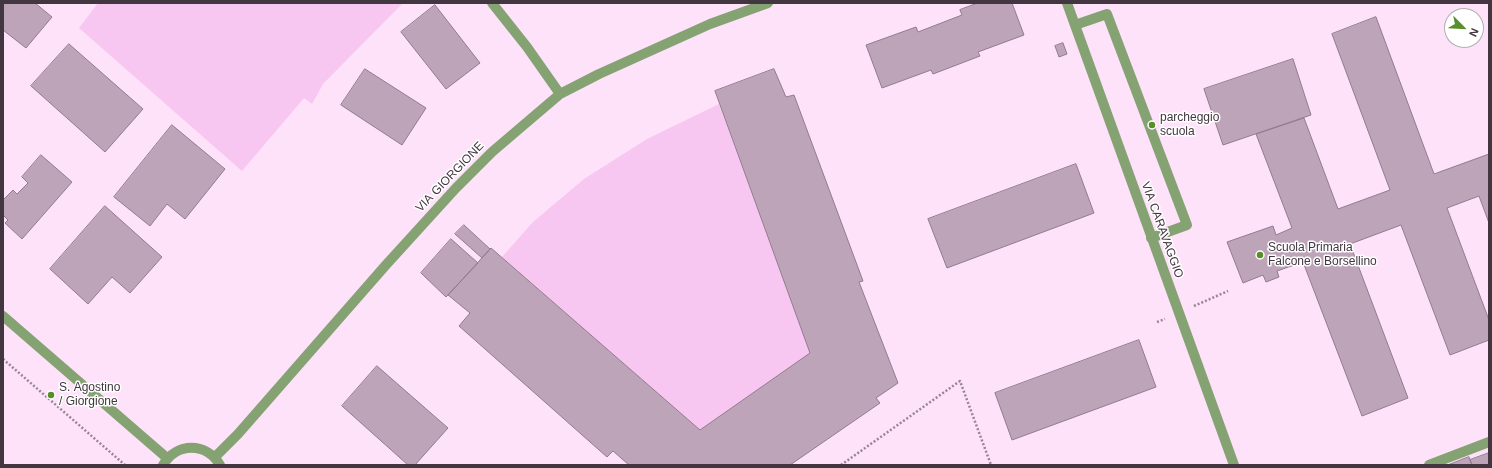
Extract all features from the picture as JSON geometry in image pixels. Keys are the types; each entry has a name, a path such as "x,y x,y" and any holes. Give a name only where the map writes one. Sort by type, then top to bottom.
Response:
{"street":[{"path":"492,3 527,47 560,94"},
{"name":"VIA GIORGIONE","path":"217,461 238,434 385,266 456,188 492,152 560,94 599,74 703,27 768,3"},
{"name":"VIA CARAVAGGIO","path":"1067,3 1234,465"},
{"path":"1075,25 1107,14 1187,225 1151,238"},
{"path":"3,316 165,462 175,452 194,447 205,450 217,461"},
{"path":"1429,465 1489,442"}],"path":[{"path":"3,359 125,465"},
{"path":"841,465 960,381 991,465"}],"shaded area":[{"path":"98,3 403,3 323,84 312,104 304,98 242,171 79,28"},
{"path":"719,104 810,353 700,430 502,257 533,222 584,179 647,139"}],"building":[{"path":"3,3 35,3 52,17 26,48 3,30"},
{"path":"978,3 1012,3 1024,35 978,52 980,56 933,74 931,70 882,88 866,45 916,27 918,32 962,15 960,10"},
{"path":"435,5 480,63 446,89 401,32"},
{"path":"1376,17 1434,174 1489,154 1489,223 1479,196 1447,208 1489,320 1489,340 1450,355 1401,225 1350,244 1408,398 1362,416 1303,262 1277,271 1279,277 1266,282 1263,275 1243,283 1227,242 1273,226 1276,235 1292,228 1256,134 1304,118 1338,209 1390,190 1332,34"},
{"path":"1063,43 1067,54 1059,57 1055,46"},
{"path":"69,44 143,109 105,152 31,86"},
{"path":"1293,59 1311,115 1223,145 1204,89"},
{"path":"365,69 426,108 402,145 341,105"},
{"path":"774,69 786,97 794,95 863,281 859,282 898,383 876,398 880,403 790,465 629,465 613,451 607,457 459,326 470,313 448,295 491,248 700,430 810,353 715,91"},
{"path":"172,125 225,169 185,219 167,204 150,226 114,197"},
{"path":"41,155 72,182 22,239 5,223 8,220 3,215 3,200 13,190 17,194 28,183 22,177"},
{"path":"1076,164 1094,213 947,268 928,219"},
{"path":"105,206 162,257 130,293 112,277 88,304 50,269"},
{"path":"464,225 490,249 482,258 455,234"},
{"path":"451,239 478,263 446,297 421,273"},
{"path":"1139,340 1156,387 1012,440 995,393"},
{"path":"377,366 448,428 415,465 408,465 342,406"},
{"path":"1489,453 1489,465 1472,465 1470,460"},
{"path":"1469,457 1472,465 1448,465"}],"place":[{"name":"parcheggio scuola","path":"1152,125"},
{"name":"Scuola Primaria Falcone e Borsellino","path":"1260,255"},
{"name":"S. Agostino / Giorgione","path":"51,395"}]}
